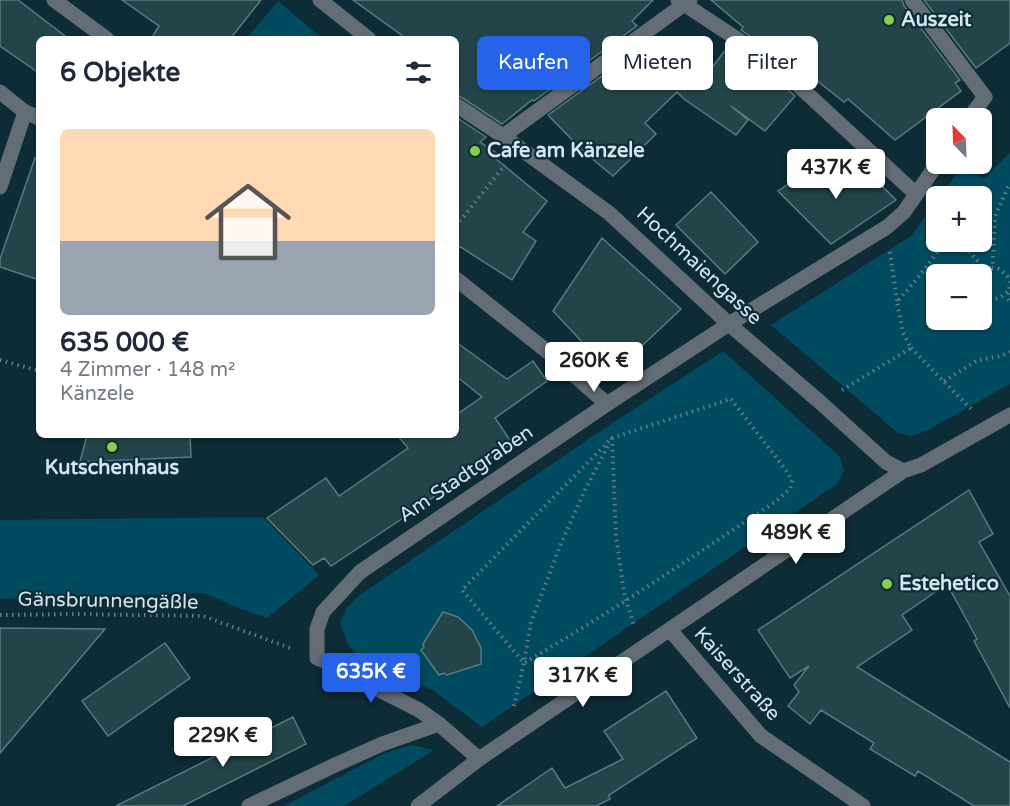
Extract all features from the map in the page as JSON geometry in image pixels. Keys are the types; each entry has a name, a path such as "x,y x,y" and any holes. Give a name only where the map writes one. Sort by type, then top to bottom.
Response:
{"street":[{"path":"54,0 103,36"},
{"path":"320,0 365,36"},
{"path":"912,0 985,97 977,108"},
{"path":"503,136 684,1 775,64 916,194"},
{"path":"0,92 32,115 0,188"},
{"name":"Hochmaiengasse","path":"459,107 609,213 729,324 886,462 903,471"},
{"name":"Am Stadtgraben","path":"317,658 317,629 323,612 360,572 729,324 887,227 904,212 930,174"},
{"path":"459,281 548,352 607,404"},
{"path":"418,806 479,759 903,471 921,465 1010,415"},
{"name":"Kaiserstraße","path":"670,630 761,736 863,806"},
{"path":"317,658 339,667 419,710 439,724 479,759"},
{"path":"249,806 382,744 439,724"}],"path":[{"path":"459,222 518,148"},
{"path":"1010,183 995,216 992,267 1008,275 1010,303"},
{"path":"887,227 903,333 911,348 988,427"},
{"path":"897,302 937,252"},
{"path":"970,252 980,264"},
{"path":"992,299 1002,297 1010,289"},
{"path":"821,403 911,348"},
{"path":"944,381 978,360 1010,352"},
{"path":"0,360 36,370"},
{"path":"731,399 785,469 792,480 790,489 776,502 578,632 524,663 462,590 612,438 731,399"},
{"path":"607,404 612,438 616,536 626,600 636,634"},
{"path":"512,711 531,622 560,546 612,438"},
{"name":"Gänsbrunnengäßle","path":"0,615 203,616 317,658"}],"shaded area":[{"path":"278,1 319,36 249,36"},
{"path":"1010,153 1010,384 926,431 912,436 898,433 771,325 911,236 926,215 926,252 992,252 992,186 948,186 956,174 975,174 984,178 992,174 992,170"},
{"path":"723,351 839,456 844,470 837,484 482,727 434,691 359,656 349,646 340,624 346,609 360,595 602,430"},
{"path":"263,517 319,575 267,618 204,593 0,599 0,520"},
{"path":"412,745 434,750 344,806 284,806 385,753"}],"building":[{"path":"0,0 18,0 65,36 36,36 36,71 0,46"},
{"path":"122,0 261,0 232,36 153,36 159,26"},
{"path":"353,0 653,0 632,21 637,26 623,36 602,36 602,51 590,60 590,36 477,36 477,90 549,90 534,101 532,100 502,124 459,96 459,36 403,36"},
{"path":"711,0 902,0 904,6 960,80 955,83 961,91 938,108 926,108 926,117 895,140 848,99 844,102 818,82 818,36 750,36 741,30 743,27"},
{"path":"924,0 1010,0 1010,43 976,68"},
{"path":"725,50 725,90 788,90 795,96 765,131 731,106 748,120 736,135 677,92 645,123 656,134 613,176 585,153 548,115 583,90 590,90 590,85 602,76 602,90 713,90 713,66"},
{"path":"459,119 486,137 480,142 498,154 495,158 547,201 523,232 536,241 512,280 459,246"},
{"path":"36,158 36,279 0,267 0,259"},
{"path":"822,161 840,182 863,167 896,200 831,244 778,191"},
{"path":"711,192 758,242 725,274 676,225"},
{"path":"602,238 681,309 612,374 553,311"},
{"path":"459,344 507,379 533,361 547,381 495,418 512,443 331,566 324,558 313,565 267,518 326,478 339,496 408,448 400,438 459,438 459,413 482,397 459,378"},
{"path":"86,438 190,438 191,457 80,462"},
{"path":"969,490 993,534 979,542 1010,596 1010,708 974,641 977,639 947,584 902,615 912,630 857,667 1010,762 1010,806 974,806 918,771 915,776 870,749 874,743 821,710 810,724 788,706 799,692 794,685 809,666 790,678 758,630"},
{"path":"443,612 458,617 472,630 481,648 481,664 447,675 444,673 439,675 421,650"},
{"path":"0,628 105,629 0,753"},
{"path":"165,643 190,678 108,736 82,701"},
{"path":"666,691 697,738 609,795 610,799 596,806 497,806 552,768 565,788 623,759 604,731"},
{"path":"293,717 306,744 183,806 116,806"}],"place":[{"name":"Auszeit","path":"889,20"},
{"name":"Cafe am Känzele","path":"475,151"},
{"name":"Kutschenhaus","path":"112,447"},
{"name":"Estehetico","path":"887,584"}]}
